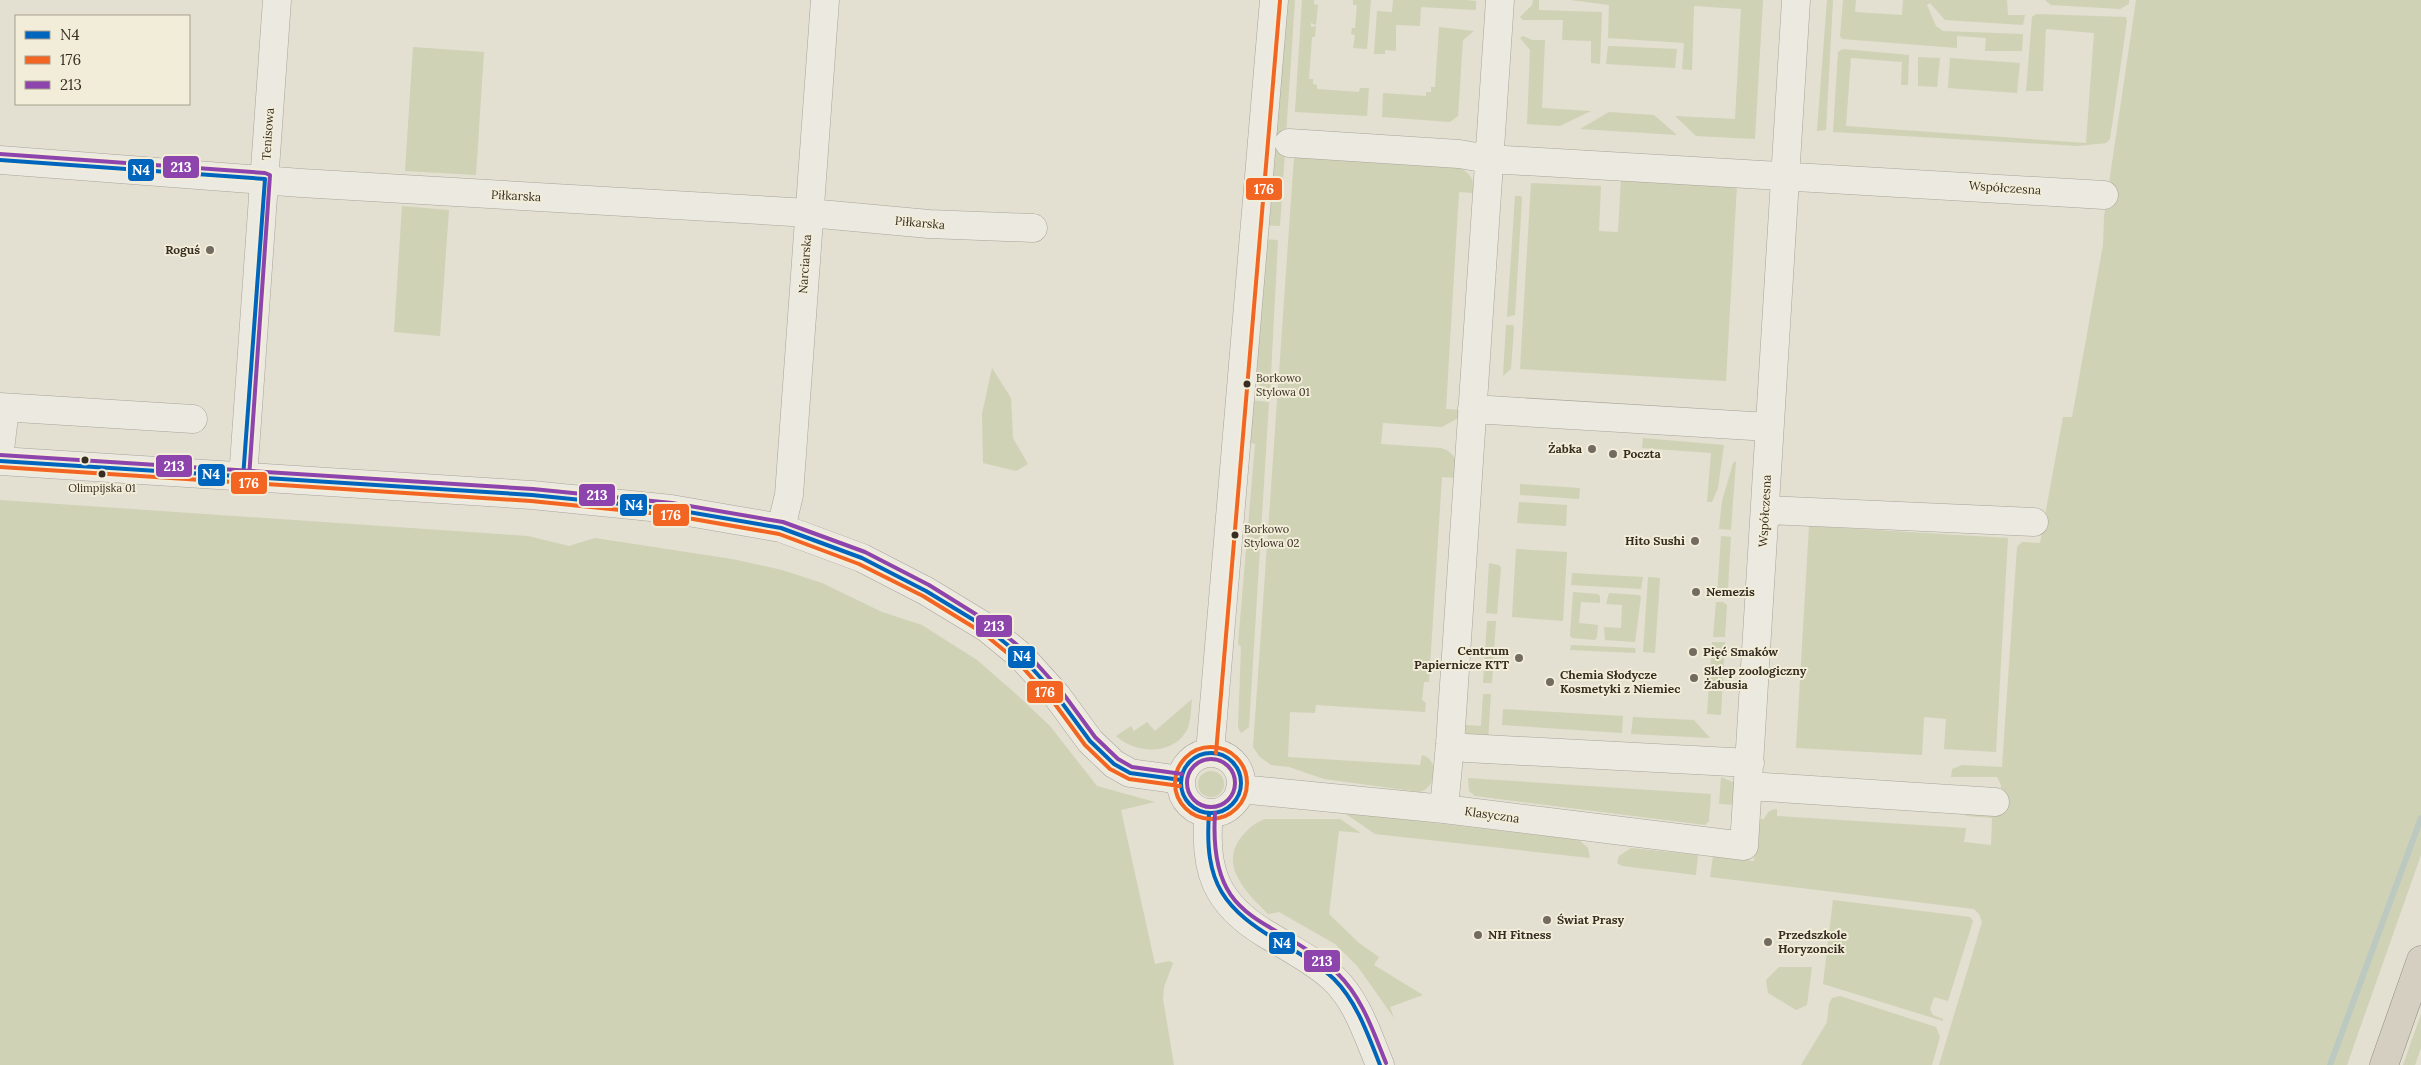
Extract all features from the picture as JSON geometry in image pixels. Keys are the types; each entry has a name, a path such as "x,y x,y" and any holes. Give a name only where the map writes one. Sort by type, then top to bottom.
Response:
{"highway":[{"path":"2384,1065 2421,960"}],"street":[{"name":"Tenisowa","path":"243,478 277,0"},
{"name":"Narciarska","path":"781,528 789,495 825,0"},
{"path":"1210,752 1274,0"},
{"path":"1444,809 1500,0"},
{"name":"Współczesna","path":"1744,846 1796,0"},
{"path":"1289,143 1459,154 1489,159 1786,176"},
{"name":"Piłkarska","path":"0,160 265,179 809,213 929,224 1032,228"},
{"name":"Współczesna","path":"1786,176 2104,195"},
{"path":"0,450 3,407 193,419"},
{"path":"1472,409 1769,428"},
{"path":"0,461 532,495 671,509 781,528 862,558 926,591 987,628 1021,656 1058,696 1090,741 1114,764 1130,773 1180,780"},
{"path":"1766,510 2034,522"},
{"path":"1450,744 1466,748 1749,775 1995,802"},
{"path":"1210,752 1223,755 1234,763 1240,775 1240,789 1236,798 1229,806 1220,812 1209,813 1198,810 1188,802 1182,792 1180,780 1184,769 1190,761 1199,755 1210,752"},
{"name":"Klasyczna","path":"1240,789 1444,809 1744,846"},
{"path":"1209,813 1207,848 1213,878 1230,908 1264,933 1308,958 1335,979 1354,1007 1380,1065"}],"green space":[{"path":"1283,0 1295,0 1280,226 1264,225"},
{"path":"1302,0 1314,0 1314,4 1318,5 1316,25 1311,23 1311,27 1316,26 1315,37 1312,37 1309,79 1313,79 1313,84 1317,85 1317,89 1359,92 1360,88 1369,88 1367,116 1295,112"},
{"path":"1353,0 1371,0 1367,49 1353,48 1355,35 1351,34 1352,28 1355,28 1357,5 1353,5"},
{"path":"1393,0 1476,1 1476,10 1421,7 1420,26 1396,25 1396,51 1385,50 1385,54 1374,54 1377,11 1392,12"},
{"path":"1533,0 1539,0 1539,10 1602,12 1600,64 1591,63 1591,41 1562,40 1563,20 1523,20 1520,17 1532,5"},
{"path":"1570,0 1763,0 1755,139 1696,136 1675,116 1735,119 1741,9 1694,6 1692,70 1682,69 1684,43 1608,38 1609,5"},
{"path":"1827,0 1833,0 1826,130 1817,131"},
{"path":"1843,0 1856,0 1855,12 1902,15 1903,0 2007,0 2008,15 2025,15 2023,25 1945,20 1930,3 1927,5 1936,26 1943,31 2023,34 2022,51 1985,51 1986,38 1957,36 1957,48 1842,39 1840,36"},
{"path":"2045,0 2129,0 2129,4 2120,9 2051,5"},
{"path":"2136,0 2421,0 2421,855 2347,1065 1939,1065 1982,922 1979,914 1974,909 1710,877 1713,856 1754,861 1757,819 1764,819 1769,812 1775,809 1777,809 1777,816 1966,828 1964,842 1991,845 1992,818 1966,816 1966,812 2000,814 2001,785 1997,777 1951,777 1952,769 1962,765 2002,767 2017,547 2022,542 2040,543 2063,417 2072,417 2103,245 2104,217"},
{"path":"2036,14 2126,17 2127,21 2110,139 2106,143 2078,146 1833,132 1838,52 1843,49 1909,55 1908,85 1901,85 1902,62 1851,58 1846,126 2086,143 2094,33 2046,29 2043,91 2026,91 2032,17"},
{"path":"1439,27 1474,31 1463,40 1458,116 1450,122 1382,117 1383,93 1426,96 1426,92 1431,92 1431,87 1435,87"},
{"path":"1523,36 1532,40 1545,40 1542,108 1591,111 1560,126 1527,124 1530,50 1520,38"},
{"path":"1608,46 1677,49 1675,68 1606,64"},
{"path":"413,47 484,52 476,175 405,171"},
{"path":"1918,57 1940,58 1937,87 1918,86"},
{"path":"1950,58 2020,63 2017,93 1948,88"},
{"path":"1609,112 1654,115 1677,135 1580,129"},
{"path":"1294,157 1460,168 1470,175 1473,185 1473,193 1459,192 1446,409 1463,410 1458,418 1442,427 1383,423 1381,444 1441,448 1453,456 1458,468 1459,478 1442,477 1429,682 1424,682 1422,700 1426,703 1425,712 1316,705 1315,713 1290,712 1288,757 1420,765 1422,755 1431,761 1434,776 1429,786 1420,792 1324,779 1289,767 1271,765 1260,757 1253,747"},
{"path":"1621,179 1737,185 1726,381 1520,369 1531,183 1601,186 1599,231 1618,232"},
{"path":"1515,196 1521,196 1522,199 1515,315 1507,317"},
{"path":"402,206 449,210 440,336 394,332"},
{"path":"1262,239 1278,240 1270,394 1259,393 1260,375 1252,374"},
{"path":"1506,325 1513,325 1514,328 1511,369 1503,376"},
{"path":"992,368 1011,398 1013,438 1028,464 1016,471 983,463 982,414"},
{"path":"1248,400 1269,402 1249,727 1241,733 1238,727 1241,647 1238,644 1255,444 1250,443 1246,431"},
{"path":"1643,438 1724,445 1718,488 1712,502 1707,502 1711,453 1642,448"},
{"path":"1736,461 1731,530 1719,529 1722,501 1733,463"},
{"path":"1520,484 1580,488 1579,499 1520,495"},
{"path":"0,500 528,536 569,546 595,538 732,559 782,570 822,583 882,612 922,625 977,660 1015,693 1050,726 1097,786 1155,802 1121,810 1155,964 1169,961 1173,963 1164,987 1163,999 1174,1065 0,1065"},
{"path":"1519,502 1567,505 1566,526 1517,523"},
{"path":"1809,526 2008,538 1996,752 1944,749 1946,719 1924,717 1922,755 1796,748"},
{"path":"1721,536 1731,537 1728,587 1724,592 1717,595"},
{"path":"1516,549 1567,552 1563,621 1512,617"},
{"path":"1489,563 1499,565 1501,568 1497,614 1486,613"},
{"path":"1572,573 1643,577 1641,589 1571,585"},
{"path":"1648,577 1660,578 1655,653 1643,652"},
{"path":"1573,592 1598,594 1600,596 1600,603 1581,602 1579,623 1598,625 1595,640 1572,638 1570,635"},
{"path":"1609,593 1639,595 1641,597 1635,642 1605,640 1604,627 1621,628 1622,605 1606,604"},
{"path":"1716,602 1723,602 1727,605 1725,637 1713,637"},
{"path":"1487,621 1496,621 1492,683 1483,683"},
{"path":"1712,642 1725,642 1721,715 1707,714"},
{"path":"1571,645 1635,648 1636,653 1570,650"},
{"path":"1483,694 1491,694 1488,741 1466,735 1465,725 1481,726"},
{"path":"1192,699 1187,730 1170,746 1152,750 1142,749 1124,742 1116,736 1131,726 1134,731 1147,722 1155,731"},
{"path":"1503,709 1623,716 1622,733 1502,725"},
{"path":"1633,717 1694,720 1710,738 1631,734"},
{"path":"1211,771 1220,775 1224,784 1220,793 1211,797 1202,793 1198,784 1202,775"},
{"path":"1721,777 1735,783 1738,805 1719,804"},
{"path":"1468,778 1711,794 1709,821 1705,825 1475,796 1469,791"},
{"path":"1343,812 1579,840 1588,848 1590,858 1375,834"},
{"path":"1265,819 1340,819 1361,833 1339,831 1329,914 1359,943 1379,957 1374,965 1423,995 1390,1007 1394,1018 1358,967 1335,944 1279,912 1268,914 1244,888 1234,868 1233,857 1236,846 1248,830"},
{"path":"1631,848 1698,855 1696,875 1622,866 1617,863 1619,856"},
{"path":"1833,900 1970,917 1973,921 1948,1001 1934,997 1930,1009 1933,1015 1943,1019 1943,1021 1823,984"},
{"path":"1779,967 1812,967 1807,1005 1796,1010 1768,993 1766,980"},
{"path":"1840,996 1936,1027 1940,1037 1932,1065 1801,1065 1827,1022 1829,1004 1832,998"},
{"path":"2421,1014 2421,1048 2415,1065 2403,1065"}],"waterway":[{"path":"2330,1065 2421,818"}],"transit line":[{"name":"176","path":"1216,753 1280,1"},
{"name":"213","path":"0,154 265,173 270,175 249,478"},
{"name":"N4","path":"0,160 265,179 243,478"},
{"name":"213","path":"0,455 533,489 672,503 783,522 865,552 929,585 990,623 1026,652 1062,692 1095,737 1118,759 1132,767 1182,774"},
{"name":"N4","path":"0,461 532,495 671,509 781,528 862,558 926,591 987,628 1021,656 1057,696 1090,741 1114,764 1130,773 1181,780"},
{"name":"176","path":"0,467 531,501 670,515 779,534 859,564 923,596 983,633 1017,661 1052,700 1085,745 1110,769 1129,779 1180,786"},
{"name":"176","path":"1211,747 1231,753 1241,763 1247,783 1241,803 1231,813 1211,819 1191,813 1181,803 1175,783 1181,763 1191,753 1211,747"},
{"name":"N4","path":"1211,753 1228,758 1236,766 1241,783 1236,800 1228,808 1211,813 1194,808 1186,800 1181,783 1186,766 1194,758 1211,753"},
{"name":"213","path":"1211,759 1220,761 1228,766 1233,774 1235,783 1233,792 1228,800 1220,805 1211,807 1202,805 1194,800 1189,792 1187,783 1189,774 1194,766 1202,761 1211,759"},
{"name":"N4","path":"1209,813 1208,838 1210,858 1214,876 1222,892 1245,919 1310,960 1334,979 1355,1008 1380,1065"},
{"name":"213","path":"1215,813 1216,850 1222,878 1233,898 1249,914 1313,954 1346,982 1360,1004 1386,1063"}],"place":[{"name":"Roguś","path":"210,250"},
{"name":"Borkowo Stylowa 01","path":"1247,384"},
{"name":"Żabka","path":"1592,449"},
{"name":"Poczta","path":"1613,454"},
{"name":"Olimpijska 01","path":"102,474"},
{"name":"Borkowo Stylowa 02","path":"1235,535"},
{"name":"Hito Sushi","path":"1695,541"},
{"name":"Nemezis","path":"1696,592"},
{"name":"Pięć Smaków","path":"1693,652"},
{"name":"Centrum Papiernicze KTT","path":"1519,658"},
{"name":"Sklep zoologiczny Żabusia","path":"1694,678"},
{"name":"Chemia Słodycze Kosmetyki z Niemiec","path":"1550,682"},
{"name":"Świat Prasy","path":"1547,920"},
{"name":"NH Fitness","path":"1478,935"},
{"name":"Przedszkole Horyzoncik","path":"1768,942"}]}
